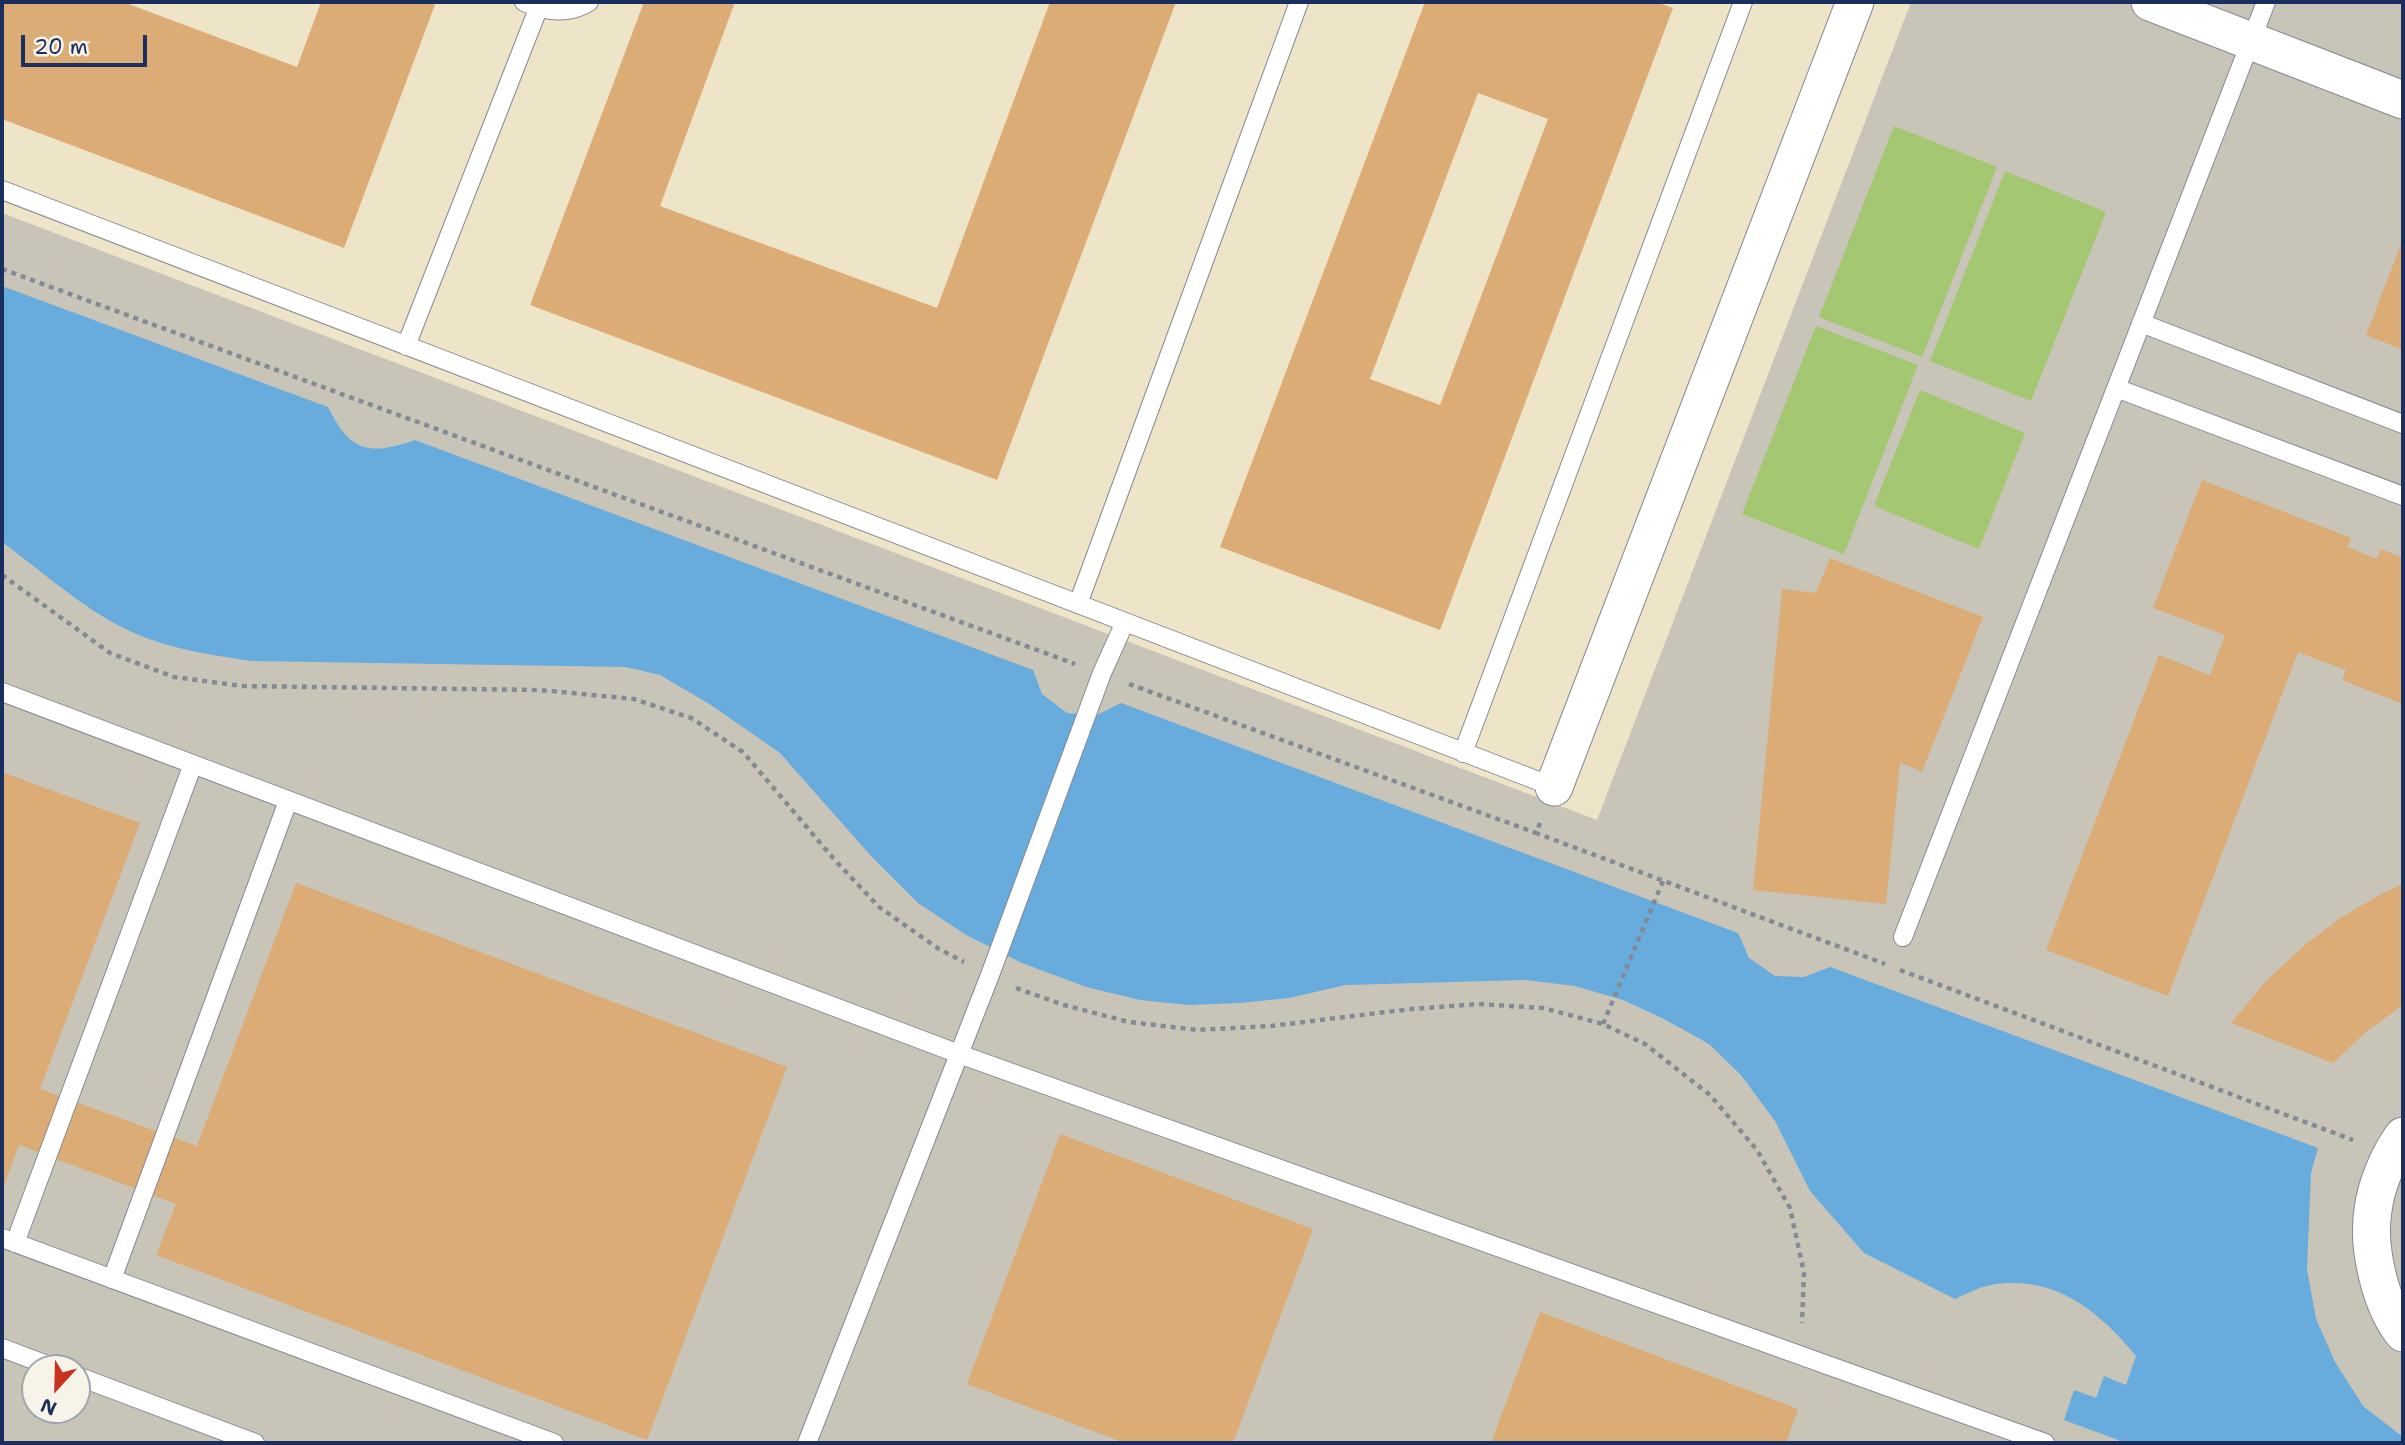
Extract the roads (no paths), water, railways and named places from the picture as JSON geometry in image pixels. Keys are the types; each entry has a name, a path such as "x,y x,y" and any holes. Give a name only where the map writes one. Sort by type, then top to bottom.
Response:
{"street":[{"path":"1554,787 1855,2"},
{"path":"2150,2 2403,100"},
{"path":"2397,1145 2373,1210 2374,1268 2395,1323 2403,1333"}],"lane":[{"path":"406,346 531,5 559,12 578,8 589,2"},
{"path":"1078,604 1299,2"},
{"path":"1463,752 1743,2"},
{"path":"1903,937 2266,2"},
{"path":"2,190 1554,787"},
{"path":"2141,323 2403,424"},
{"path":"2116,388 2403,496"},
{"path":"807,1443 992,968 1093,696 1125,622"},
{"path":"2,692 959,1054 2046,1443"},
{"path":"193,764 8,1241 554,1443"},
{"path":"111,1279 288,801"},
{"path":"2,1348 21,1355"},
{"path":"91,1381 255,1443"}],"water":[{"path":"2,286 328,407 344,433 362,446 385,448 415,440 1033,670 1042,694 1067,713 1097,715 1121,703 1738,933 1749,958 1775,976 1804,977 1830,967 2318,1148 2311,1173 2307,1269 2316,1319 2335,1362 2363,1406 2403,1437 2403,1443 2126,1443 2064,1420 2074,1390 2096,1398 2104,1376 2126,1385 2136,1356 2106,1324 2073,1299 2035,1285 1991,1285 1955,1299 1864,1253 1810,1191 1775,1121 1741,1075 1709,1044 1623,1000 1575,986 1525,980 1346,985 1289,998 1188,1005 1140,1000 1086,987 1022,963 966,935 918,903 871,856 780,753 711,705 660,675 626,667 252,661 177,648 124,628 80,601 2,542"}]}
